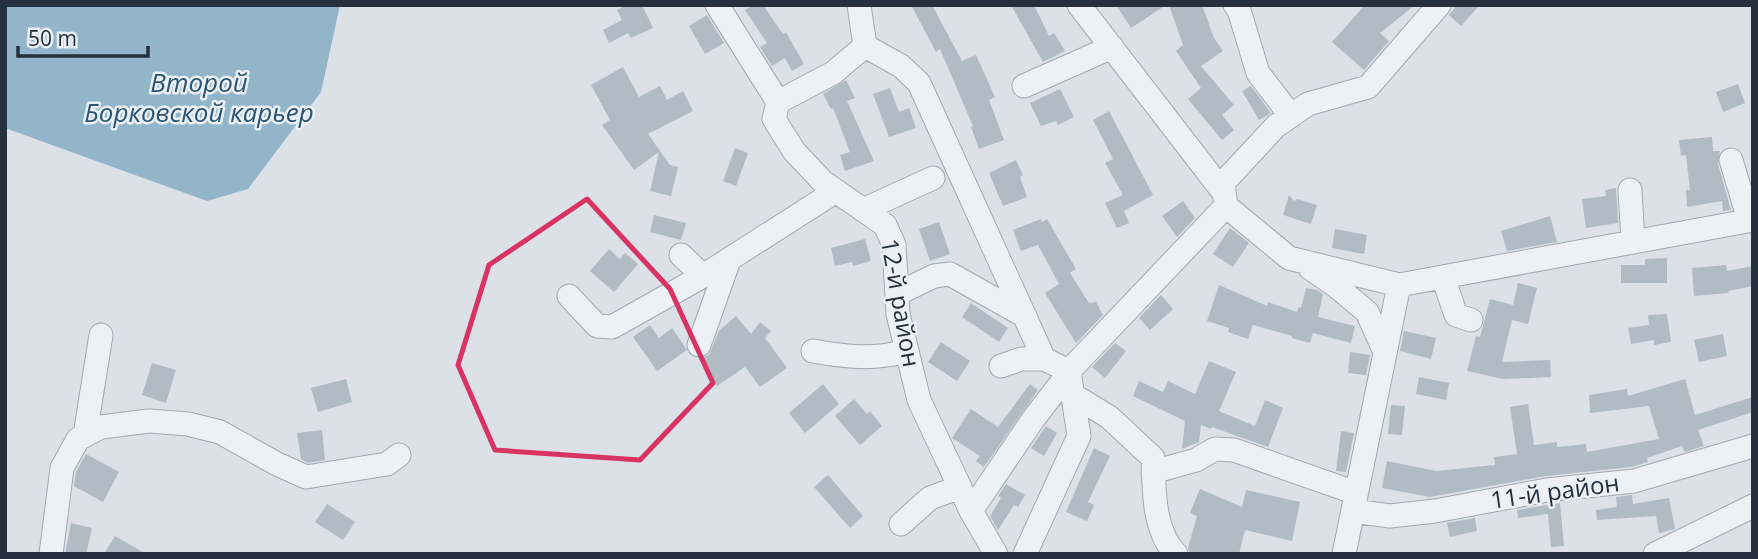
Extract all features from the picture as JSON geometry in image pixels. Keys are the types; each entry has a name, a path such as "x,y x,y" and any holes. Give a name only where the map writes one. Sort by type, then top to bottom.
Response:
{"street":[{"path":"717,5 778,102 833,73 866,46"},
{"path":"859,5 866,46"},
{"path":"1079,5 1225,199 1289,258 1399,285 1751,220 1731,160"},
{"path":"1235,5 1239,10 1258,74 1291,116"},
{"path":"971,511 1034,418 1225,199 1223,183 1276,126 1308,104 1368,87 1439,5"},
{"path":"866,46 901,66 919,82 1044,359 1070,379 1153,458 1154,497 1165,543 1176,554"},
{"path":"1024,86 1112,47"},
{"name":"12-й район","path":"778,102 774,118 794,151 823,182 885,225 894,245 898,314 919,400 971,511 996,554"},
{"path":"863,210 933,178"},
{"path":"1630,190 1633,242"},
{"path":"569,296 597,326 612,327 703,276 836,191"},
{"path":"681,255 703,276"},
{"path":"699,345 729,260"},
{"path":"1299,260 1367,312 1385,352"},
{"path":"897,294 934,276 950,274 1025,316"},
{"path":"1443,277 1456,315 1471,320"},
{"path":"1344,554 1399,285"},
{"path":"85,435 101,335"},
{"path":"813,351 848,358 883,357 907,351"},
{"path":"1001,366 1021,359 1044,359"},
{"path":"1025,554 1079,436 1070,379"},
{"path":"51,554 62,468 78,439 101,427 149,421 188,424 220,432 306,477 387,464 399,455"},
{"name":"11-й район","path":"1153,472 1196,460 1215,449 1234,450 1390,516 1436,511 1547,490 1634,481 1753,446"},
{"path":"901,524 930,498 960,487"},
{"path":"1655,554 1753,506"}],"highlighted area":[{"path":"587,199 670,289 713,383 640,460 495,450 458,365 489,265"}],"water":[{"name":"Второй Борковской карьер","path":"5,5 340,5 321,92 248,189 207,201 5,128"}],"building":[{"path":"626,5 642,5 653,28 631,38 628,33 609,43 603,30 622,20 617,10"},
{"path":"753,5 763,5 783,34 786,32 804,64 792,71 785,58 772,66 760,47 767,43 745,10"},
{"path":"911,5 932,5 962,61 976,55 995,97 989,100 1004,140 979,149 971,127 973,126 940,49 936,52"},
{"path":"1011,5 1034,5 1049,36 1054,33 1065,51 1043,62"},
{"path":"1116,5 1166,5 1131,28"},
{"path":"1169,5 1202,5 1214,38 1223,51 1201,66 1234,105 1222,115 1234,130 1222,140 1188,99 1201,88 1176,51 1183,45"},
{"path":"1365,5 1415,5 1380,33 1389,41 1364,70 1332,42"},
{"path":"1457,5 1480,5 1461,26 1449,15"},
{"path":"707,15 724,43 705,54 689,26"},
{"path":"623,67 639,97 660,86 667,100 683,91 693,111 648,134 670,165 678,167 671,196 650,191 659,152 634,170 602,125 610,120 591,85"},
{"path":"846,80 855,98 847,101 874,161 845,171 840,155 850,152 833,108 831,109 823,94"},
{"path":"1738,84 1745,103 1723,112 1716,92"},
{"path":"1251,86 1271,113 1259,120 1242,91"},
{"path":"890,88 899,112 909,108 916,128 889,137 873,94"},
{"path":"1060,89 1074,117 1058,125 1056,121 1041,126 1030,103"},
{"path":"1109,111 1153,195 1124,211 1129,223 1117,228 1105,203 1123,195 1105,163 1113,159 1093,120"},
{"path":"1712,137 1713,151 1720,151 1718,164 1731,210 1723,211 1722,201 1687,207 1686,190 1690,190 1686,155 1681,156 1679,140"},
{"path":"735,148 748,153 736,186 723,181"},
{"path":"1016,160 1023,175 1020,177 1027,197 1003,206 989,173"},
{"path":"1616,188 1618,223 1586,228 1582,199 1606,196 1605,190"},
{"path":"1289,195 1294,201 1297,199 1317,205 1311,224 1283,215"},
{"path":"1183,201 1195,218 1177,237 1162,216"},
{"path":"654,215 686,223 681,240 650,232"},
{"path":"1550,216 1557,242 1507,251 1501,231"},
{"path":"1041,219 1042,222 1047,219 1076,269 1070,273 1089,303 1096,302 1103,315 1076,343 1045,293 1059,284 1038,245 1021,251 1013,230"},
{"path":"939,222 950,254 930,261 919,229"},
{"path":"1230,228 1249,243 1233,267 1213,254"},
{"path":"1335,229 1367,235 1364,254 1332,248"},
{"path":"865,239 871,261 853,266 852,262 835,266 831,248"},
{"path":"609,249 620,259 625,253 638,264 614,292 590,271"},
{"path":"1667,258 1667,283 1621,283 1621,265 1645,265 1645,259"},
{"path":"1726,265 1727,271 1753,266 1753,286 1728,291 1729,293 1694,296 1692,268"},
{"path":"1518,283 1537,288 1528,324 1512,320 1502,362 1550,360 1551,377 1503,379 1467,371 1490,299 1513,305"},
{"path":"1219,285 1267,306 1268,302 1297,312 1299,307 1301,308 1306,288 1317,290 1323,294 1318,317 1355,326 1351,343 1313,333 1310,343 1253,325 1248,339 1228,332 1229,328 1207,321"},
{"path":"1161,295 1173,309 1150,330 1139,318"},
{"path":"971,303 1008,328 999,342 962,317"},
{"path":"1667,314 1671,342 1654,345 1654,340 1631,344 1628,328 1649,325 1648,315"},
{"path":"736,316 751,334 760,322 771,331 765,338 787,368 760,387 745,367 717,386 699,359 709,355 719,331"},
{"path":"650,325 659,338 672,328 687,350 657,371 633,337"},
{"path":"1404,331 1436,338 1431,359 1400,351"},
{"path":"1723,334 1727,356 1699,362 1694,340"},
{"path":"941,342 970,361 957,381 928,362"},
{"path":"1115,343 1126,351 1105,378 1092,367"},
{"path":"1350,352 1370,355 1366,375 1348,373"},
{"path":"1209,361 1236,372 1219,411 1255,426 1265,400 1283,408 1268,447 1201,425 1199,442 1182,449 1185,421 1133,396 1139,381 1163,392 1168,381 1195,394"},
{"path":"152,363 176,370 166,403 142,395"},
{"path":"1419,377 1449,383 1446,400 1416,394"},
{"path":"346,379 352,402 318,412 311,388"},
{"path":"1685,379 1695,415 1753,397 1753,412 1698,430 1704,446 1685,452 1682,446 1647,458 1648,462 1631,467 1546,476 1430,497 1382,488 1387,461 1436,471 1495,465 1494,457 1517,454 1510,407 1528,404 1534,445 1557,442 1557,447 1586,444 1587,452 1659,439 1649,406 1590,413 1589,395 1627,389 1628,396"},
{"path":"823,384 839,404 805,433 789,413"},
{"path":"1030,384 1038,390 984,467 976,461 980,456 952,438 971,409 998,427"},
{"path":"854,399 867,414 870,411 882,426 860,445 835,416"},
{"path":"1391,405 1405,406 1402,435 1388,434"},
{"path":"1046,426 1057,433 1044,456 1031,448"},
{"path":"322,430 325,460 308,463 301,459 297,433"},
{"path":"1341,431 1354,433 1346,472 1336,471"},
{"path":"1094,448 1110,456 1088,502 1094,505 1087,521 1066,512"},
{"path":"86,454 119,472 103,502 74,486 76,472"},
{"path":"828,475 863,516 850,528 814,487"},
{"path":"1006,484 1025,495 1018,507 1014,505 998,530 990,516"},
{"path":"1200,489 1242,507 1246,490 1300,502 1292,541 1245,530 1239,554 1190,554 1188,548 1197,516 1190,513"},
{"path":"1632,495 1633,504 1669,498 1675,529 1659,533 1656,516 1597,520 1596,510 1617,507 1616,497"},
{"path":"1560,503 1564,546 1551,547 1548,514 1518,518 1517,510"},
{"path":"327,504 355,522 343,540 315,522"},
{"path":"1475,518 1477,531 1450,537 1447,523"},
{"path":"71,523 92,528 86,554 65,554"},
{"path":"115,536 146,554 104,554"}]}
